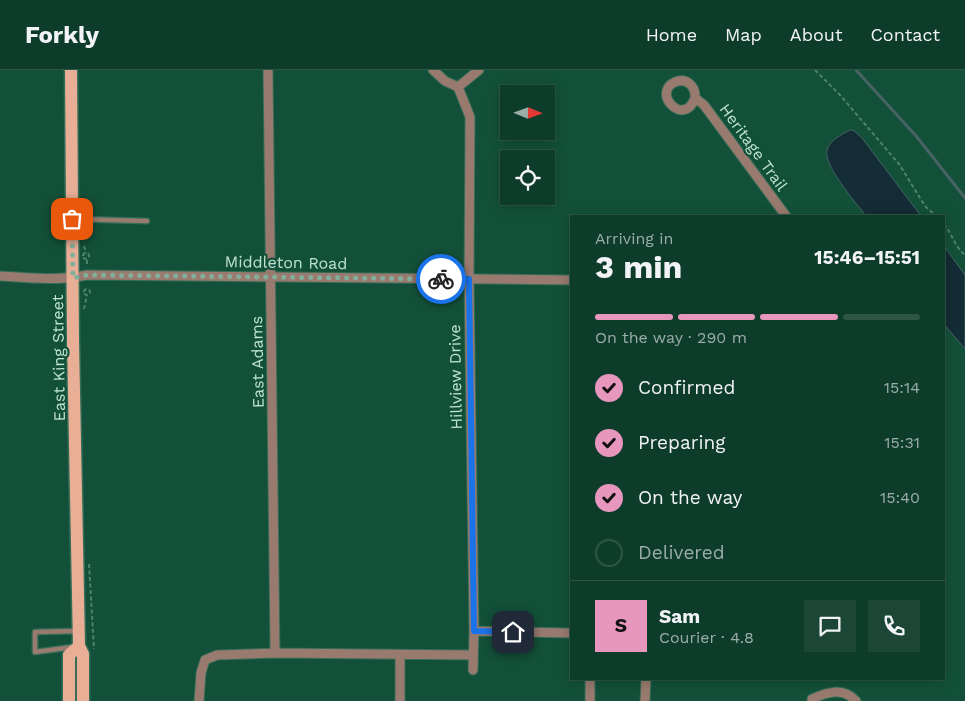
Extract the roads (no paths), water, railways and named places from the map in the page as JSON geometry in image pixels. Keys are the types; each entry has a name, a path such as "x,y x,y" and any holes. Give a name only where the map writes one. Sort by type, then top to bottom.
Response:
{"main road":[{"name":"East King Street","path":"71,70 73,351 79,646 84,654 83,701"},
{"name":"East King Street","path":"69,701 69,655 79,646"}],"street":[{"name":"East Adams","path":"268,70 275,653"},
{"path":"434,70 445,81 458,87 479,70"},
{"name":"Hillview Drive","path":"458,87 470,116 469,279 473,670"},
{"name":"Heritage Trail","path":"695,98 704,105 785,215"},
{"name":"Middleton Road","path":"0,276 73,278 87,275 570,280"},
{"path":"474,631 570,632"},
{"path":"199,701 201,673 205,660 216,655 275,653 473,656"},
{"path":"400,655 400,701"},
{"path":"590,680 590,701"},
{"path":"645,701 646,680"},
{"path":"812,701 812,699 827,692 839,691 848,694 856,701"}],"lane":[{"path":"72,219 147,221"},
{"path":"79,631 35,632 35,652 79,646"}],"water":[{"path":"853,130 862,138 920,215 865,215 841,184 830,165 827,150 836,138"},
{"path":"945,247 965,275 965,349 945,325"}],"waterway":[{"path":"856,70 917,137 965,198"}]}
